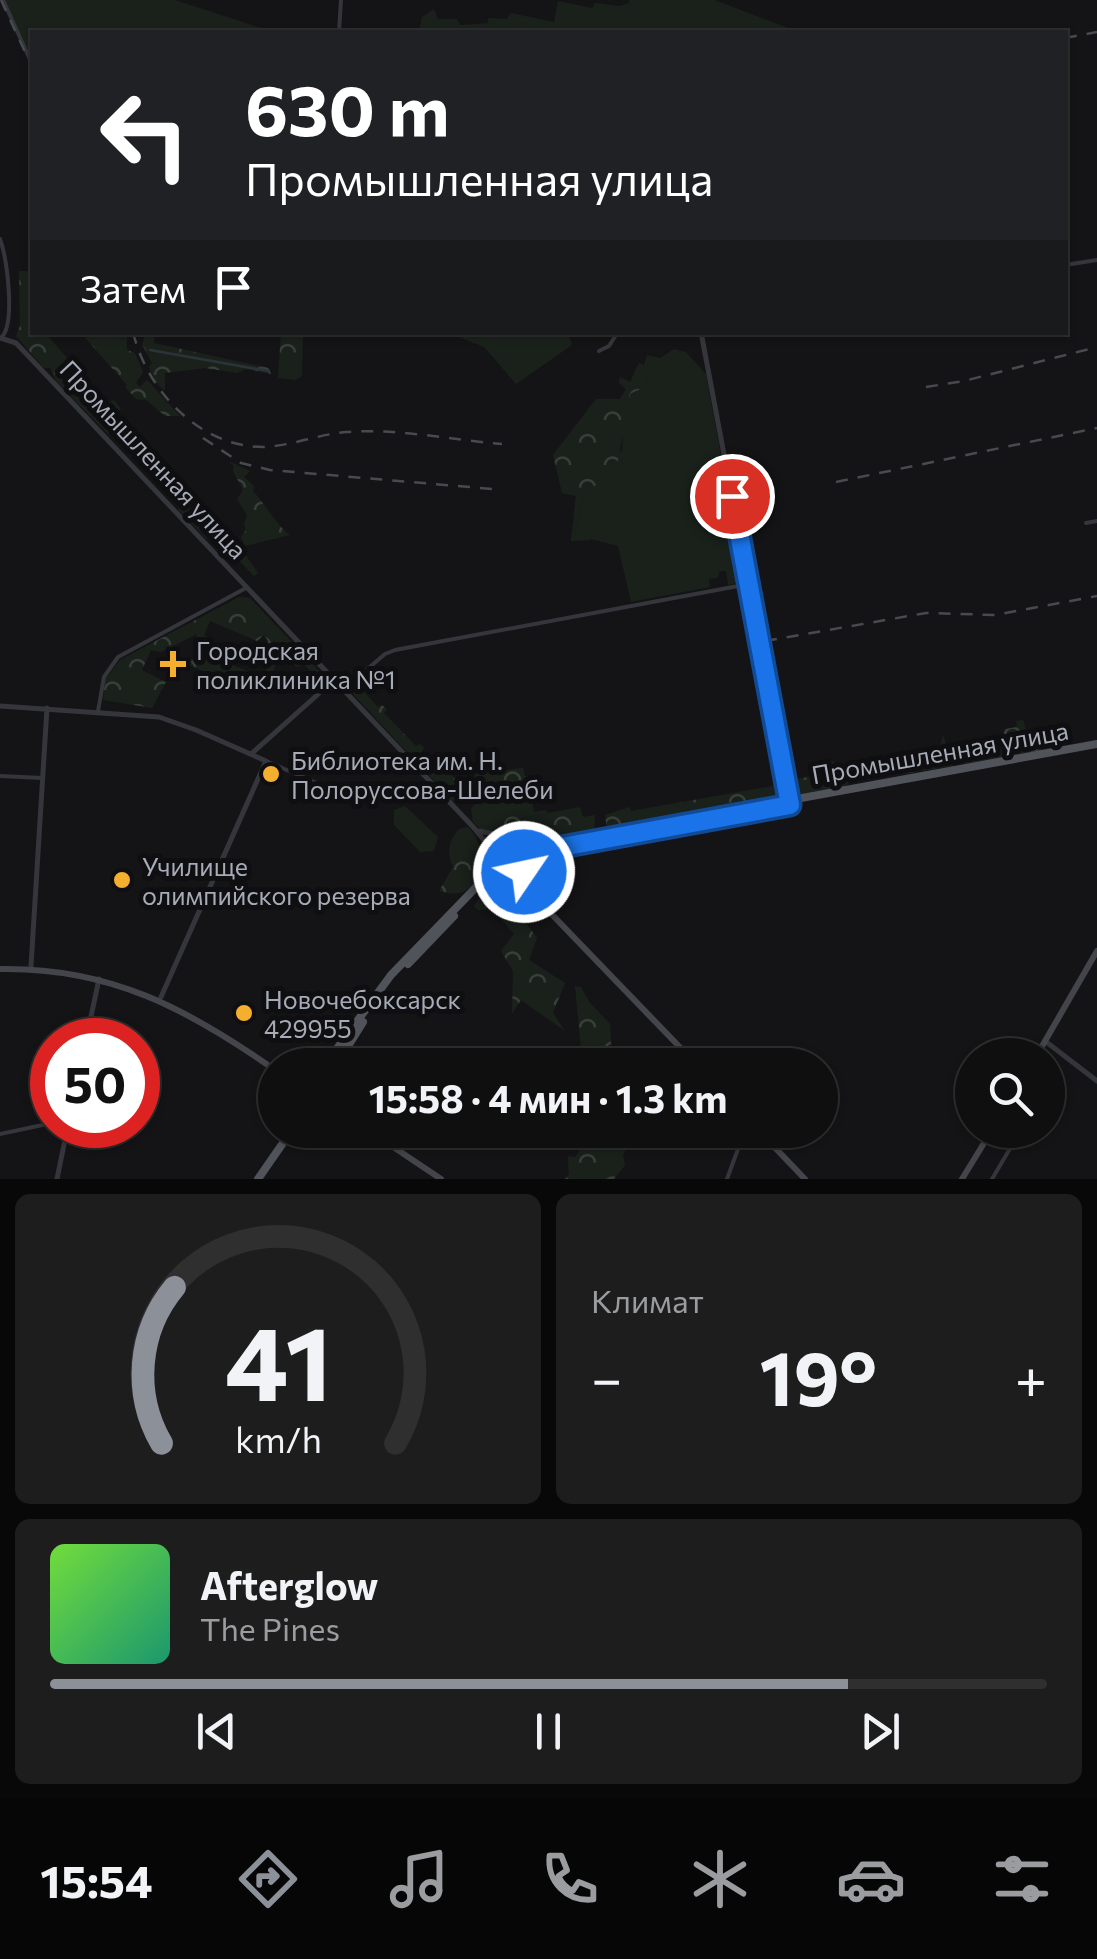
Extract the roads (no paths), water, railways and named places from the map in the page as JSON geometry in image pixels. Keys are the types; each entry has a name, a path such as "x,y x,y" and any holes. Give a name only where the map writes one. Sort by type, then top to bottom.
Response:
{"main road":[{"name":"Промышленная улица","path":"521,841 539,846 606,836 1097,746"},
{"name":"Промышленная улица","path":"526,862 540,851 606,836"},
{"path":"478,888 490,872 498,843 510,837 521,841 527,850 525,879 532,890"},
{"path":"494,857 499,867 532,890 680,1048"},
{"path":"337,1048 391,975 478,888 492,877 526,862"},
{"path":"347,1048 390,984 469,897"},
{"path":"1047,1038 1097,952"},
{"path":"0,968 30,968 99,978 160,998 212,1024 258,1057"},
{"path":"255,1179 276,1148"},
{"path":"393,1148 439,1179"},
{"path":"775,1148 805,1179"},
{"path":"962,1179 981,1148"}],"street":[{"path":"3,0 30,60"},
{"path":"339,30 342,0"},
{"path":"0,239 5,256 9,326 16,342"},
{"path":"1068,265 1097,260"},
{"path":"9,326 1,338 16,342"},
{"path":"599,351 609,346 616,335"},
{"name":"Промышленная улица","path":"702,335 792,799"},
{"name":"Промышленная улица","path":"16,342 475,828 494,857"},
{"path":"1086,524 1097,522"},
{"path":"343,690 384,654 394,650 749,584"},
{"path":"98,711 104,676 118,657 247,587"},
{"path":"252,754 334,680"},
{"path":"0,706 98,711 168,720 326,786"},
{"path":"30,968 47,708"},
{"path":"160,998 266,761"},
{"path":"0,776 43,778"},
{"path":"475,828 484,834 510,837"},
{"path":"91,1018 99,978"},
{"path":"1065,1056 1097,1081"},
{"path":"0,1134 30,1128"},
{"path":"57,1179 63,1148"},
{"path":"727,1179 738,1148"},
{"path":"992,1179 1011,1148"}],"waterway":[{"path":"150,350 268,371"}],"railway":[{"path":"1,0 30,63"},
{"path":"1068,37 1097,32"},
{"path":"134,335 150,375 180,412 218,437 240,444 274,446 365,431 502,444"},
{"path":"926,387 1097,347"},
{"path":"836,482 1097,428"},
{"path":"203,438 241,463 270,470 492,489"},
{"path":"765,641 926,613 995,615 1097,596"}],"place":[{"name":"Городская поликлиника №1","path":"173,664"},
{"name":"Библиотека им. Н. Полоруссова-Шелеби","path":"271,774"},
{"name":"Училище олимпийского резерва","path":"122,880"},
{"name":"Новочебоксарск 429955","path":"244,1013"}]}
